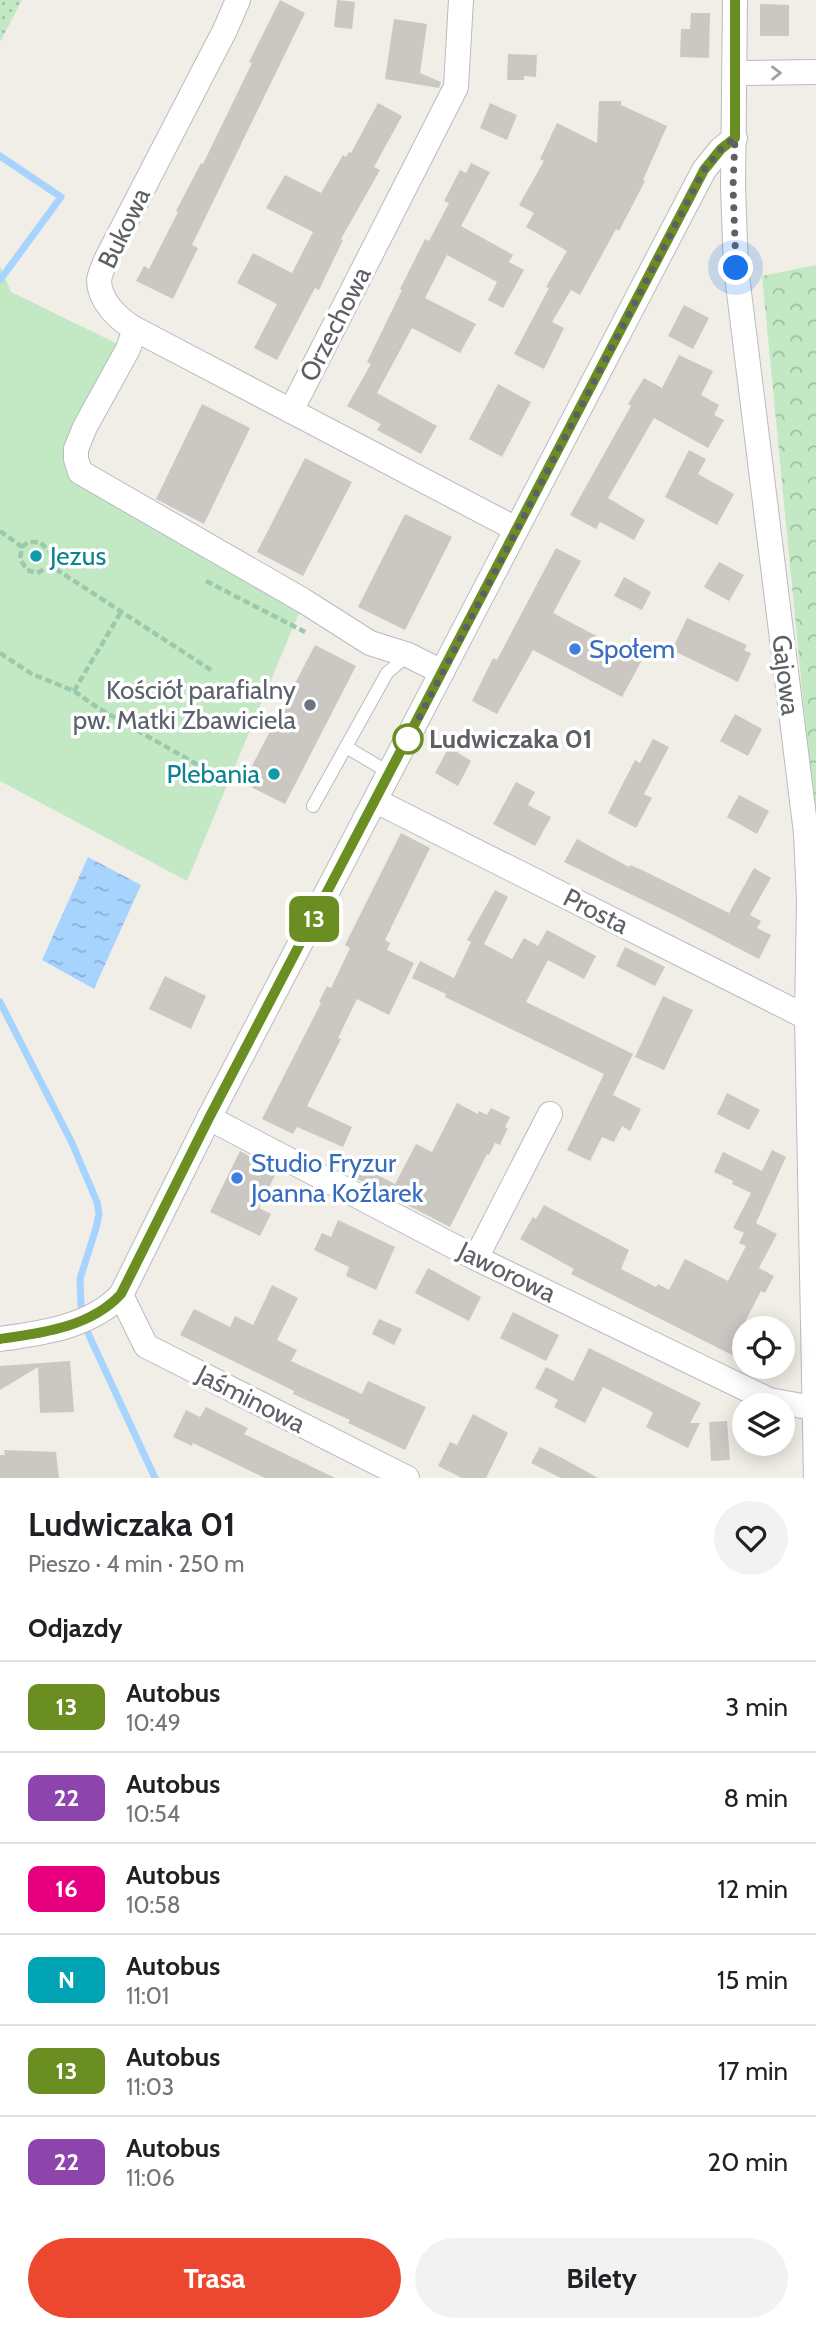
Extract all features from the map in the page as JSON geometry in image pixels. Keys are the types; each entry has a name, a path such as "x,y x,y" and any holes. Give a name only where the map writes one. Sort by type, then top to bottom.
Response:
{"street":[{"name":"Bukowa","path":"238,0 99,278 103,299 123,322 291,411"},
{"name":"Orzechowa","path":"461,0 456,87 291,411 516,529"},
{"name":"Gajowa","path":"735,0 733,187 736,268 806,834 812,1019 813,1408 816,1478"},
{"path":"736,73 816,72"},
{"path":"0,1339 52,1332 102,1311 121,1294 209,1118 704,170 721,149 735,138"},
{"path":"135,329 128,349 85,427 76,449 80,472 304,601 370,643 408,655 442,672"},
{"name":"Prosta","path":"376,801 812,1019"},
{"path":"476,1258 550,1114"},
{"name":"Jaworowa","path":"209,1118 476,1258 769,1400 813,1408"},
{"name":"Jaśminowa","path":"121,1294 146,1346 407,1478"}],"lane":[{"path":"313,806 387,673 408,655"},
{"path":"346,747 390,773"}],"path":[{"path":"0,531 23,547"},
{"path":"35,541 46,545 50,552 51,566 37,573 27,570 20,559 23,547 28,542 35,541"},
{"path":"51,566 211,670"},
{"path":"206,581 315,636"},
{"path":"74,691 121,612"},
{"path":"0,653 32,674 74,691 98,708 198,765"}],"green space":[{"path":"0,0 22,0 0,42"},
{"path":"816,265 816,819 762,276"},
{"path":"0,266 11,292 128,349 76,459 304,601 187,881 0,781"}],"water":[{"path":"88,857 141,885 94,989 42,960"}],"building":[{"path":"280,0 305,13 192,245 198,248 173,299 136,281 144,266 149,269 178,212 176,211 201,163 203,164"},
{"path":"337,0 355,2 352,29 334,27"},
{"path":"760,4 789,5 789,36 760,36"},
{"path":"691,13 710,13 709,58 680,57 681,29 690,29"},
{"path":"394,19 427,24 420,73 441,82 439,88 385,79"},
{"path":"508,54 537,55 536,77 524,76 524,80 507,80"},
{"path":"599,101 621,101 621,105 667,126 643,180 645,181 619,231 616,229 580,295 571,290 552,322 564,328 544,369 514,354 549,288 546,287 567,251 526,227 534,213 519,205 544,161 540,159 557,123 597,143"},
{"path":"378,103 402,116 374,167 380,170 341,239 343,240 319,290 315,288 277,360 254,348 277,304 237,283 253,253 292,273 313,232 266,208 285,175 321,193 343,155 346,157 351,153"},
{"path":"490,103 517,115 507,140 480,128"},
{"path":"471,163 490,172 461,226 513,255 509,262 524,270 503,308 488,300 497,282 447,255 425,298 476,324 460,353 412,328 377,393 437,426 421,454 377,430 381,424 347,406 371,364 367,362 425,239 429,241 449,203 444,201 460,170 466,173"},
{"path":"684,305 709,318 693,349 668,336"},
{"path":"679,355 713,371 701,395 719,405 714,415 724,420 708,448 654,418 608,498 645,520 634,540 600,522 596,529 570,515 644,378 662,388"},
{"path":"498,384 531,402 502,457 469,439"},
{"path":"202,404 250,428 204,524 156,499"},
{"path":"689,450 706,459 698,474 734,494 717,525 665,497"},
{"path":"305,458 352,482 303,576 257,552"},
{"path":"405,514 452,537 405,630 358,607"},
{"path":"556,548 581,561 553,613 642,660 622,697 533,650 497,714 472,701 493,658 497,660"},
{"path":"719,562 744,575 729,601 704,587"},
{"path":"624,577 651,592 642,610 614,596"},
{"path":"687,618 747,645 744,650 751,653 738,682 672,650"},
{"name":"Kościół parafialny pw. Matki Zbawiciela","path":"315,645 356,666 285,804 243,783"},
{"path":"735,714 762,729 748,756 720,741"},
{"path":"653,739 669,747 644,794 652,798 636,828 608,813 635,760 640,763"},
{"path":"449,747 471,761 458,786 435,773"},
{"path":"516,782 535,792 528,805 551,817 535,846 493,824"},
{"path":"739,795 769,811 757,834 727,817"},
{"path":"401,833 430,848 385,940 390,943 387,950 414,963 389,1015 357,999 338,1038 341,1039 307,1106 352,1127 343,1147 297,1127 293,1134 262,1119 327,986 331,988 350,948 345,945"},
{"path":"577,839 629,867 630,865 642,870 729,913 754,868 771,878 750,915 761,921 757,928 771,935 759,959 564,862"},
{"path":"495,890 508,897 484,944 512,959 524,938 538,946 547,930 596,956 584,979 548,960 526,1002 633,1054 613,1095 641,1109 630,1131 622,1126 614,1142 602,1137 590,1161 567,1150 604,1074 445,997 446,994 412,978 420,961 454,978 471,942 467,940"},
{"path":"625,947 665,967 655,986 616,966"},
{"path":"165,976 206,996 191,1029 149,1009"},
{"path":"663,996 693,1010 664,1070 635,1057"},
{"path":"727,1093 760,1110 749,1130 717,1114"},
{"path":"457,1103 478,1114 479,1111 487,1115 491,1108 510,1117 500,1145 495,1143 489,1155 487,1154 450,1227 357,1179 362,1167 395,1184 416,1144 432,1152"},
{"path":"772,1150 786,1157 756,1223 777,1234 759,1268 774,1276 765,1293 761,1291 748,1316 732,1316 732,1355 571,1274 574,1269 520,1239 544,1205 629,1250 621,1269 656,1287 658,1284 669,1290 685,1259 728,1281 746,1246 739,1243 744,1233 733,1228 751,1193 714,1172 723,1152 762,1171"},
{"path":"240,1151 277,1171 259,1208 271,1214 260,1236 210,1212"},
{"path":"338,1220 395,1247 376,1290 346,1276 349,1267 314,1250 322,1233 331,1237"},
{"path":"428,1268 481,1297 469,1321 415,1293"},
{"path":"272,1285 298,1298 277,1340 297,1350 291,1361 362,1394 368,1381 426,1407 405,1450 180,1335 194,1309 230,1327 235,1316 253,1325"},
{"path":"513,1312 559,1335 546,1361 500,1338"},
{"path":"379,1319 402,1329 394,1345 372,1334"},
{"path":"589,1348 701,1403 690,1423 700,1423 688,1448 646,1427 653,1413 649,1410 603,1387 585,1423 554,1407 558,1400 535,1388 546,1367 573,1381"},
{"path":"70,1361 74,1412 40,1413 38,1367 0,1390 0,1366"},
{"path":"206,1407 248,1428 244,1434 335,1478 265,1478 193,1443 192,1446 173,1437 186,1410 200,1417"},
{"path":"473,1414 508,1433 486,1478 462,1478 438,1466 450,1442 457,1445"},
{"path":"727,1421 730,1460 711,1461 709,1422"},
{"path":"540,1447 598,1478 561,1478 531,1463"},
{"path":"4,1450 56,1452 59,1478 0,1478 0,1455 5,1455"}],"waterway":[{"path":"0,156 61,197 0,280"},
{"path":"0,1002 72,1143 97,1202 99,1214 96,1228 80,1279 81,1305"},
{"path":"87,1331 155,1478"}],"bus line":[{"name":"13","path":"0,1339 52,1332 102,1311 121,1294 209,1118 704,170 721,149 735,138 735,0"}],"place":[{"name":"Jezus","path":"36,556"},
{"name":"Społem","path":"575,649"},
{"name":"Kościół parafialny pw. Matki Zbawiciela","path":"310,705"},
{"name":"Ludwiczaka 01","path":"408,739"},
{"name":"Plebania","path":"274,774"},
{"name":"Studio Fryzur Joanna Koźlarek","path":"237,1178"}],"route":[{"path":"408,739 704,170 721,149 735,138 733,187 736,268"}]}
